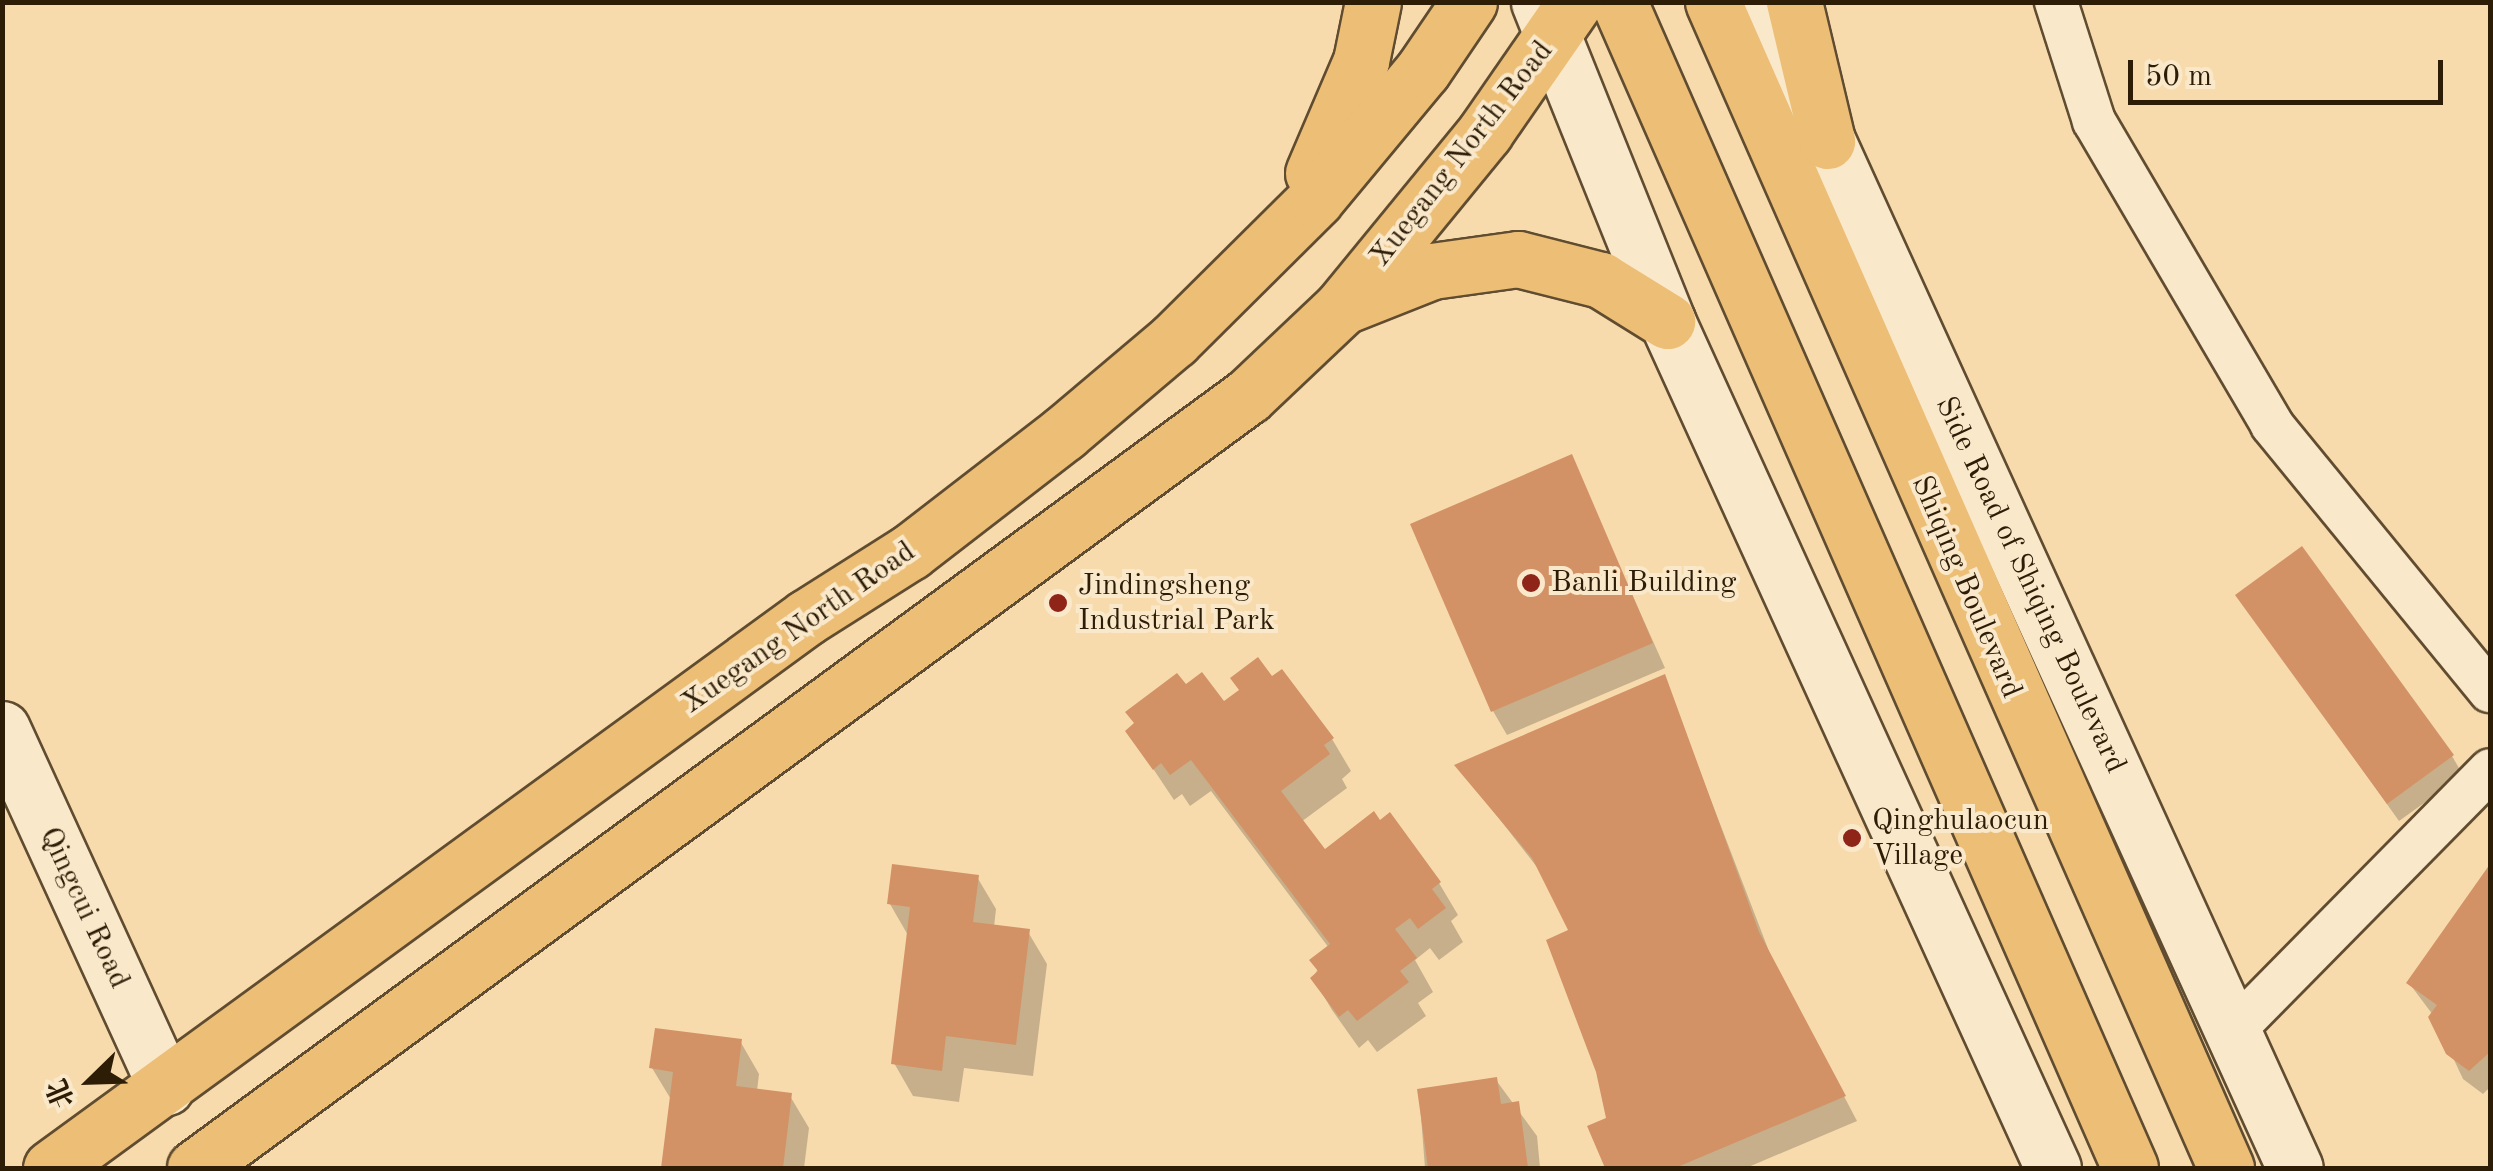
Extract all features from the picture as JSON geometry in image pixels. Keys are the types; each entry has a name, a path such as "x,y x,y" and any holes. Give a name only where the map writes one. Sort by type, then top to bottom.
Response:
{"main road":[{"path":"1277,237 1325,152 1361,61 1372,2"},
{"name":"Xuegang North Road","path":"51,1168 807,617 910,552 1174,340 1277,237 1422,70 1469,2"},
{"path":"1619,2 2130,1168"},
{"name":"Shiqing Boulevard","path":"1713,2 1992,648 2226,1168"},
{"name":"Side Road of Shiqing Boulevard","path":"1764,2 2236,1028 2295,1168"},
{"path":"1794,2 1826,141"},
{"path":"1556,13 1667,321 2054,1168"},
{"name":"Xuegang North Road","path":"195,1168 1144,477 1248,396 1342,308 1485,132 1556,13"},
{"path":"1342,308 1432,272 1518,259 1601,280 1667,321"},
{"name":"Qingcui Road","path":"2,729 166,1087"}],"street":[{"path":"2056,2 2094,121 2272,424 2490,691"},
{"path":"2236,1028 2490,770"}],"building":[{"name":"Banli Building","path":"1572,454 1653,643 1491,712 1410,524"},
{"path":"2302,546 2454,755 2387,804 2235,595"},
{"path":"1258,657 1272,676 1282,669 1334,738 1324,745 1330,754 1281,791 1325,849 1374,811 1380,820 1390,812 1441,882 1432,889 1446,908 1418,929 1410,918 1395,929 1417,958 1400,971 1409,982 1357,1021 1348,1010 1339,1017 1310,978 1318,971 1309,960 1330,944 1191,760 1170,775 1161,763 1153,770 1125,731 1134,723 1125,712 1177,673 1186,684 1202,672 1224,701 1239,690 1230,678"},
{"path":"1665,674 1759,932 1846,1096 1675,1168 1605,1168 1587,1126 1606,1118 1596,1072 1546,940 1568,930 1532,858 1454,765"},
{"path":"892,864 979,875 973,922 1030,929 1016,1045 946,1036 942,1071 891,1064 910,907 887,904"},
{"path":"2490,864 2490,1052 2469,1071 2446,1054 2428,1017 2437,1005 2406,983"},
{"path":"655,1028 742,1039 736,1086 792,1093 783,1168 661,1168 673,1072 649,1068"},
{"path":"1497,1077 1501,1104 1519,1101 1528,1168 1428,1168 1417,1089"}],"place":[{"name":"Banli Building","path":"1531,583"},
{"name":"Jindingsheng Industrial Park","path":"1058,603"},
{"name":"Qinghulaocun Village","path":"1852,838"}]}
